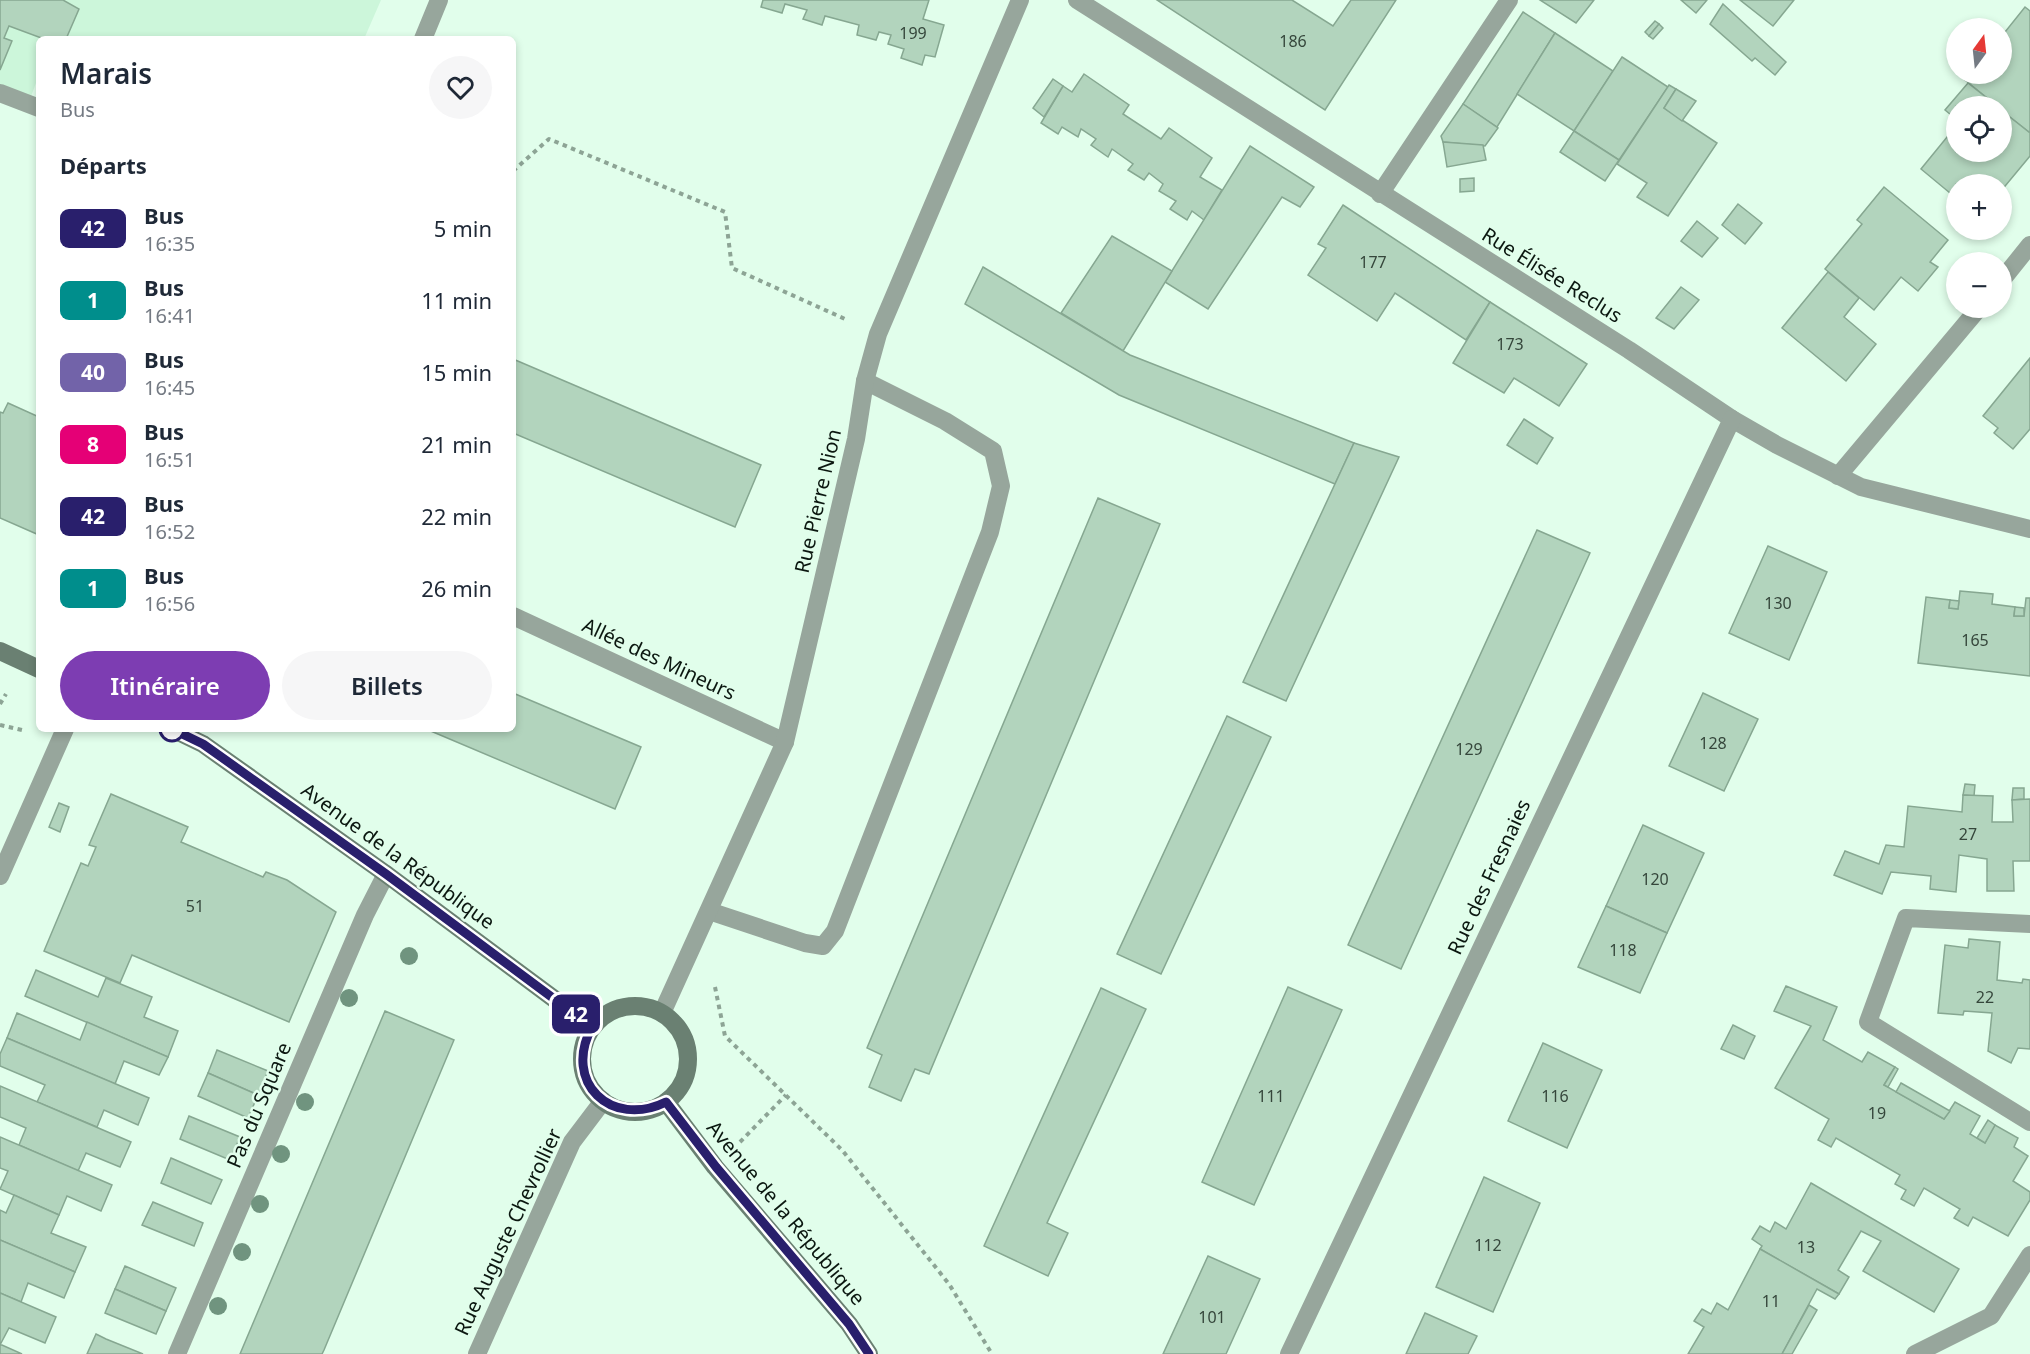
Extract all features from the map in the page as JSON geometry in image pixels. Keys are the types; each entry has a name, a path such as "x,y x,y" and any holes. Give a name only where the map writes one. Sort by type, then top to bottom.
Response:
{"street":[{"path":"424,36 439,0"},
{"name":"Rue Pierre Nion","path":"662,1013 785,742 855,439 865,381 878,334 1020,0"},
{"name":"Rue Élisée Reclus","path":"1077,0 1629,350 1732,419 1861,487 2030,529"},
{"path":"1380,194 1509,0"},
{"path":"0,93 36,107"},
{"path":"2012,268 2030,246"},
{"path":"1838,476 1971,318"},
{"path":"709,911 805,943 823,945 835,932 990,532 1000,486 993,451 945,422 865,381"},
{"name":"Rue des Fresnaies","path":"1289,1354 1732,419"},
{"name":"Allée des Mineurs","path":"516,617 785,742"},
{"path":"0,651 36,668"},
{"path":"0,876 64,732"},
{"name":"Avenue de la République","path":"178,732 203,744 386,874 592,1027"},
{"name":"Pas du Square","path":"177,1354 365,915 386,874"},
{"path":"2030,924 1906,918 1868,1022 2030,1122"},
{"path":"632,1006 648,1007 662,1013 675,1024 685,1040 688,1056 686,1074 678,1089 666,1102 651,1109 634,1112 617,1109 603,1101 591,1089 584,1074 581,1058 584,1041 592,1027 603,1016 617,1009 632,1006"},
{"name":"Rue Auguste Chevrollier","path":"477,1354 572,1142 603,1101"},
{"name":"Avenue de la République","path":"666,1102 716,1167 849,1324 869,1354"},
{"path":"1915,1354 1991,1316 2030,1255"}],"path":[{"path":"516,168 549,139 725,212 732,268 878,334"},
{"path":"0,725 32,733"},
{"path":"725,1036 842,1150 949,1284 992,1354"},
{"path":"716,1167 786,1095"}],"shaded area":[{"path":"0,0 381,0 365,36 36,36 36,83 30,99 0,86"}],"building":[{"path":"0,0 63,0 79,9 67,36 36,36 9,26 4,38 12,41 0,70"},
{"path":"763,0 929,0 923,19 944,25 935,57 925,55 922,65 901,58 904,49 888,44 891,35 879,32 876,40 857,35 859,25 825,16 822,25 803,19 807,10 785,4 782,13 761,7"},
{"path":"1157,0 1292,0 1333,26 1351,0 1396,0 1325,110"},
{"path":"1540,0 1594,0 1576,23"},
{"path":"1681,0 1707,0 1696,13"},
{"path":"1740,0 1794,0 1773,26"},
{"path":"1723,4 1786,62 1775,75 1755,58 1752,61 1710,24"},
{"path":"2025,7 2030,11 2030,133 2012,119 2012,96 1985,96 1970,84 2012,84 2012,23"},
{"path":"1523,12 1555,33 1497,127 1463,104"},
{"path":"1655,21 1659,24 1649,36 1645,32"},
{"path":"1659,24 1663,28 1653,39 1649,36"},
{"path":"1555,33 1613,71 1574,131 1517,94"},
{"path":"1622,57 1668,87 1619,160 1574,131"},
{"path":"1084,74 1129,105 1123,114 1161,139 1169,128 1212,158 1200,177 1222,190 1204,220 1192,211 1187,220 1170,209 1176,201 1159,191 1163,184 1149,173 1144,180 1128,170 1133,164 1112,149 1108,157 1091,145 1096,139 1081,129 1078,137 1062,127 1058,134 1041,123 1063,86 1072,92"},
{"path":"1053,79 1063,86 1044,117 1033,108"},
{"path":"1969,84 1984,96 1957,96"},
{"path":"1669,85 1676,89 1664,108 1717,143 1668,216 1637,197 1647,183 1617,164"},
{"path":"1676,89 1696,101 1682,121 1664,108"},
{"path":"1463,104 1498,128 1485,146 1443,142 1441,136"},
{"path":"2012,119 2030,133 2030,156 2012,178 2012,174 1946,174 1946,190 1921,169 1946,138 1946,162 2012,162"},
{"path":"1574,131 1619,160 1605,181 1560,152"},
{"path":"1443,142 1483,145 1486,160 1447,167"},
{"path":"1250,146 1314,187 1300,207 1282,197 1208,309 1165,282"},
{"path":"1474,178 1474,191 1460,192 1460,179"},
{"path":"1884,187 1948,240 1930,262 1938,267 1918,291 1901,277 1874,310 1825,269 1862,224 1857,220"},
{"path":"1738,204 1762,223 1745,244 1722,225"},
{"path":"1343,205 1490,302 1466,340 1395,293 1377,321 1308,275 1326,248 1318,244"},
{"path":"1697,221 1718,238 1702,257 1681,241"},
{"path":"1112,236 1172,271 1123,351 1061,313"},
{"path":"983,267 1130,355 1354,443 1335,484 1119,395 965,304"},
{"path":"1828,272 1859,298 1844,317 1876,344 1846,381 1782,328"},
{"path":"1681,287 1699,300 1674,329 1656,318"},
{"path":"1490,302 1587,364 1559,406 1514,378 1504,393 1453,363"},
{"path":"2030,358 2030,429 2013,449 1994,433 1998,428 1983,416"},
{"path":"516,360 761,465 735,527 516,434"},
{"path":"8,403 36,416 36,534 0,518 0,412 3,413"},
{"path":"1524,419 1553,438 1537,464 1507,445"},
{"path":"1354,443 1399,457 1286,701 1243,682"},
{"path":"1098,498 1160,524 929,1074 915,1069 901,1101 869,1087 882,1055 867,1048"},
{"path":"1537,530 1590,553 1401,969 1348,945"},
{"path":"1768,546 1827,572 1789,660 1729,633"},
{"path":"1960,591 1993,594 1992,604 2015,607 2014,616 2024,616 2026,598 2030,598 2030,676 1918,663 1926,597 1950,600 1949,608 1958,609"},
{"path":"1950,600 1959,601 1958,609 1949,608"},
{"path":"2015,607 2024,608 2024,616 2014,616"},
{"path":"1703,693 1758,719 1724,791 1669,766"},
{"path":"516,694 641,747 615,809 433,732 516,732"},
{"path":"1227,716 1271,737 1161,974 1117,954"},
{"path":"1965,784 1975,785 1974,796 1963,795"},
{"path":"2013,788 2024,788 2024,799 2012,800"},
{"path":"111,794 188,827 181,842 263,877 266,872 287,880 336,912 289,1022 132,955 120,983 44,951 81,863 88,866 96,847 89,845"},
{"path":"1963,795 1993,796 1992,822 2013,822 2012,800 2030,799 2030,861 2013,861 2014,891 1987,891 1987,859 1959,855 1956,892 1930,889 1931,876 1891,872 1882,894 1834,875 1845,851 1879,864 1886,845 1904,847 1908,806 1962,812"},
{"path":"59,803 69,807 60,832 49,827"},
{"path":"1643,825 1704,853 1667,933 1606,906"},
{"path":"1606,906 1667,933 1640,993 1578,967"},
{"path":"1969,939 2000,942 1997,980 2022,983 2023,979 2030,980 2030,1049 2018,1048 2011,1063 1988,1051 1992,1013 1964,1011 1963,1015 1938,1013 1945,945 1968,948"},
{"path":"36,970 98,997 106,978 152,997 144,1017 178,1031 168,1057 25,996"},
{"path":"1786,986 1837,1007 1823,1040 1862,1062 1868,1052 1895,1067 1884,1085 1944,1119 1955,1102 1980,1116 1970,1134 1985,1143 1995,1125 2018,1138 2014,1147 2028,1156 2013,1181 2030,1192 2030,1200 2008,1236 1973,1217 1968,1226 1954,1218 1960,1209 1924,1188 1914,1206 1901,1199 1906,1190 1895,1184 1900,1175 1836,1138 1831,1147 1818,1140 1829,1119 1775,1088 1811,1026 1774,1011"},
{"path":"1288,987 1342,1010 1254,1205 1202,1182"},
{"path":"1101,988 1146,1009 1047,1223 1068,1233 1048,1276 984,1246"},
{"path":"385,1011 454,1040 324,1350 322,1354 240,1354"},
{"path":"17,1013 80,1040 87,1022 168,1057 159,1075 124,1061 115,1084 7,1038"},
{"path":"1733,1025 1755,1036 1744,1059 1721,1049"},
{"path":"7,1038 149,1098 138,1125 104,1110 97,1127 37,1102 45,1085 0,1066 0,1054"},
{"path":"1543,1043 1602,1070 1567,1148 1508,1121"},
{"path":"217,1050 268,1071 258,1095 208,1073"},
{"path":"1895,1067 1898,1069 1888,1087 1884,1085"},
{"path":"208,1073 258,1095 248,1118 198,1096"},
{"path":"1901,1083 1950,1111 1944,1119 1896,1092"},
{"path":"0,1086 131,1142 120,1167 86,1153 78,1171 19,1145 26,1128 0,1117"},
{"path":"189,1116 240,1137 230,1160 180,1139"},
{"path":"1988,1120 1995,1125 1985,1143 1977,1138"},
{"path":"0,1137 112,1185 101,1211 67,1196 59,1215 0,1189 8,1171 0,1168"},
{"path":"171,1158 222,1180 211,1204 161,1183"},
{"path":"1484,1177 1540,1203 1493,1312 1436,1287"},
{"path":"1811,1183 1959,1269 1934,1312 1863,1271 1881,1241 1861,1231 1838,1270 1849,1277 1839,1294 1760,1249 1762,1246 1752,1239 1760,1226 1770,1232 1775,1222 1786,1229"},
{"path":"14,1195 59,1215 51,1233 86,1247 75,1272 0,1240 0,1210 6,1213"},
{"path":"153,1202 203,1223 194,1246 142,1225"},
{"path":"0,1240 75,1272 64,1298 28,1283 21,1302 0,1293"},
{"path":"1760,1249 1839,1294 1835,1299 1817,1289 1782,1354 1688,1354 1704,1327 1694,1321 1702,1309 1711,1314 1717,1303 1728,1310"},
{"path":"1208,1256 1260,1279 1226,1354 1163,1354"},
{"path":"125,1266 176,1288 166,1311 115,1289"},
{"path":"115,1289 166,1311 156,1334 105,1313"},
{"path":"0,1293 56,1317 45,1343 9,1328 0,1345"},
{"path":"1809,1305 1817,1310 1792,1354 1782,1354"},
{"path":"1425,1313 1477,1336 1468,1354 1406,1354"},
{"path":"96,1334 106,1339 143,1354 87,1354"},
{"path":"0,1345 2,1345 22,1354 0,1354"}],"bus line":[{"name":"42","path":"178,732 203,744 386,874 592,1027 584,1041 581,1058 584,1074 591,1089 603,1101 617,1109 634,1112 651,1109 666,1102 716,1167 849,1324 869,1354"}]}
